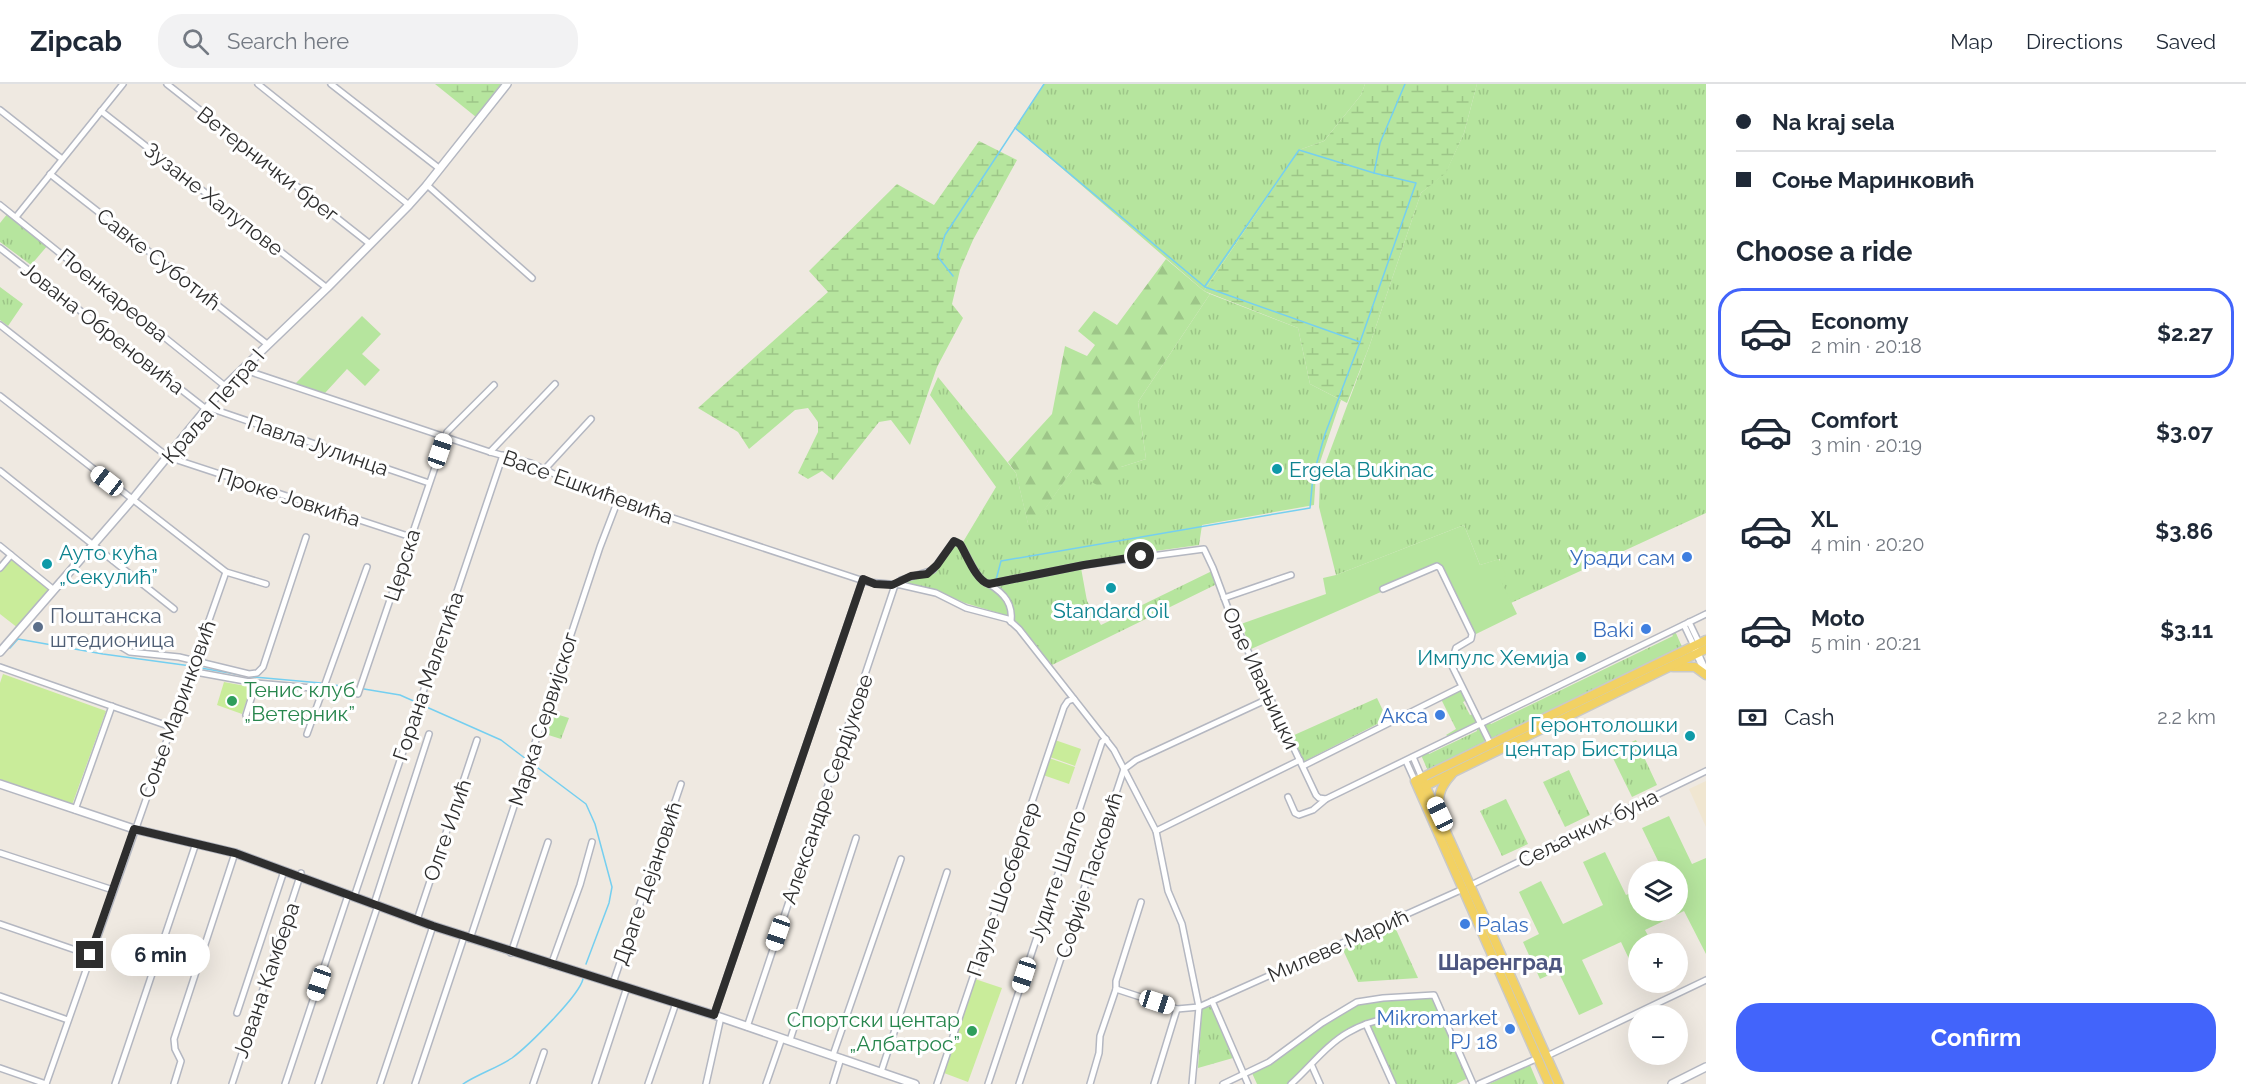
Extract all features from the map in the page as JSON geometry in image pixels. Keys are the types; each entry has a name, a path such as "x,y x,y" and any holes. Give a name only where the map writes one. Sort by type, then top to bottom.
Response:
{"main road":[{"path":"1421,784 1454,772 1670,667 1701,649"},
{"path":"1421,784 1491,745 1701,649"},
{"path":"1670,667 1695,668 1706,674"},
{"path":"1440,814 1439,795 1442,786 1454,772"},
{"path":"1421,784 1440,814 1467,887"},
{"path":"1421,784 1542,1057 1550,1084"},
{"path":"1542,1057 1559,1084"}],"street":[{"path":"15,217 123,84"},
{"name":"Ветернички брег","path":"167,84 370,244"},
{"path":"258,84 409,205"},
{"path":"331,84 438,171"},
{"name":"Краља Петра I","path":"4,648 132,500 225,386 409,205 507,84"},
{"path":"0,110 62,159"},
{"name":"Зузане Халупове","path":"101,111 327,288"},
{"name":"Савке Суботић","path":"50,174 267,344"},
{"path":"427,185 532,278"},
{"name":"Поенкареова","path":"0,205 225,386"},
{"name":"Јована Обреновића","path":"0,248 206,408"},
{"name":"Проке Јовкића","path":"0,325 168,456 411,537"},
{"name":"Васе Ешкићевића","path":"242,369 490,452 531,463 618,500 875,584 895,585 936,593 966,608 1008,619 1011,622"},
{"path":"490,452 555,384"},
{"path":"446,436 494,385"},
{"path":"0,396 226,572 266,584"},
{"name":"Павла Јулинца","path":"206,408 429,483"},
{"path":"544,470 591,419"},
{"name":"Церска","path":"358,694 446,436"},
{"name":"Горана Малетића","path":"285,1084 504,455"},
{"path":"0,471 174,609"},
{"name":"Марка Сервијског","path":"415,1084 618,500"},
{"path":"120,646 130,652 193,661 249,674 257,673 261,669 306,537"},
{"path":"895,585 902,580 927,574 933,570 954,541 960,544 979,578 1008,600 1012,609 1011,622 1114,750 1156,831 1168,891 1182,924 1199,1007 1192,1084"},
{"path":"0,546 54,590"},
{"name":"Оље Ивањицки","path":"989,584 1084,565 1204,549 1269,698 1316,795 1326,799"},
{"path":"0,568 11,555"},
{"path":"1383,589 1437,566 1441,570 1472,634 1471,639 1456,648 1450,664 1491,745"},
{"path":"307,734 367,567"},
{"name":"Соње Маринковић","path":"46,1084 226,572"},
{"path":"1224,598 1291,575"},
{"path":"706,1084 717,1016 863,579"},
{"name":"Александре Сердјукове","path":"747,1027 895,585"},
{"path":"1288,797 1293,810 1299,814 1313,810 1326,799 1706,614"},
{"path":"1687,624 1701,649 1706,674"},
{"path":"0,667 171,727"},
{"path":"190,672 256,683 323,689"},
{"path":"246,715 256,683"},
{"path":"1156,831 1461,687"},
{"path":"1124,769 1136,760 1269,698"},
{"name":"Пауле Шосбергер","path":"937,1084 1065,705 1074,699"},
{"path":"75,810 112,706"},
{"path":"318,1084 429,734"},
{"name":"Јудите Шалго","path":"988,1084 1102,742 1106,739"},
{"name":"Олге Илић","path":"417,920 477,740"},
{"path":"1413,757 1421,784"},
{"path":"1406,760 1421,784"},
{"name":"Софије Пасковић","path":"1019,1084 1124,769"},
{"name":"Сељачких буна","path":"1467,887 1706,771"},
{"path":"0,784 134,829 235,853 301,875 351,896 467,938 717,1016 881,1072 896,1081 915,1084"},
{"name":"Драге Дејановић","path":"613,983 681,784"},
{"path":"766,1084 786,1039 856,838"},
{"path":"512,952 548,842"},
{"path":"551,965 580,885 592,842"},
{"path":"115,1084 196,843"},
{"path":"0,853 113,890"},
{"path":"174,1084 181,1061 175,1049 174,1039 235,853"},
{"path":"833,1084 837,1057 901,859"},
{"path":"237,1013 284,871"},
{"path":"881,1072 947,872"},
{"name":"Јована Камбера","path":"232,1084 301,875"},
{"name":"Милеве Марић","path":"1116,989 1178,1009 1199,1007 1467,887"},
{"path":"1090,1084 1099,1053 1100,1036 1141,902"},
{"path":"0,924 90,955"},
{"path":"380,1084 433,926"},
{"path":"1479,1084 1706,980"},
{"path":"595,1084 627,987"},
{"path":"1223,1084 1281,1055 1322,1023 1357,1002 1434,995 1473,1084"},
{"path":"0,996 68,1020"},
{"path":"1212,1001 1248,1084"},
{"path":"648,1084 676,1003"},
{"path":"1154,1084 1178,1009"},
{"path":"1291,1084 1331,1045 1348,1032 1366,1024 1395,1018 1444,1017"},
{"path":"1366,1024 1393,1084"},
{"path":"533,1084 544,1052"},
{"path":"1312,1066 1320,1084"},
{"path":"1672,1084 1706,1067"},
{"path":"0,1068 46,1084"}],"shaded area":[{"path":"1706,781 1706,827 1689,789"}],"green space":[{"path":"435,84 501,84 476,117"},
{"path":"1044,84 1365,84 1361,95 1324,141 1299,150 1204,291 1015,128"},
{"path":"1365,84 1477,84 1464,133 1446,173 1421,193 1369,347 1347,403 1310,384 1298,328 1204,291 1299,150 1324,141 1361,95"},
{"path":"1477,84 1706,84 1706,513 1511,603 1499,579 1500,559 1480,565 1464,525 1336,575 1319,507 1320,478 1369,347 1421,193 1446,172 1464,133"},
{"path":"979,141 1017,160 973,240 960,270 952,304 963,318 937,367 910,445 891,420 879,422 833,480 822,471 808,479 798,473 818,432 818,422 808,408 795,410 749,449 738,432 698,408 828,292 809,271 897,184 934,205"},
{"path":"8,213 48,245 31,265 0,242 0,223"},
{"path":"1166,259 1210,294 1138,402 1146,459 1121,467 1105,490 1072,470 1037,521 1028,524 1016,473 1008,462 1052,414 1065,346 1087,356 1095,345 1078,331 1094,311 1117,325"},
{"path":"0,287 23,304 8,326 0,320"},
{"path":"1210,294 1298,328 1310,384 1341,400 1316,474 1314,505 1202,525 1199,545 1097,559 1022,574 1024,580 1081,568 1087,601 1101,625 1212,571 1217,584 1052,665 1017,622 1005,615 965,603 939,592 902,583 931,575 940,567 958,538 963,542 996,487 930,395 938,377 1016,473 1028,523 1037,520 1072,470 1121,467 1146,459 1138,402"},
{"path":"362,316 381,334 362,354 380,370 365,386 347,369 325,393 295,384"},
{"path":"1464,525 1480,565 1499,559 1506,576 1500,579 1517,614 1474,635 1440,566 1251,649 1241,624 1326,594 1323,578"},
{"path":"11,559 50,590 18,628 0,614 0,572"},
{"path":"1675,631 1683,649 1492,742 1482,725 1489,722 1491,724 1673,636 1671,633"},
{"path":"3,674 106,711 72,805 0,779 0,683"},
{"name":"Тенис клуб „Ветерник”","path":"224,682 251,687 242,714 217,705"},
{"path":"1460,690 1467,700 1463,702 1470,715 1474,714 1477,721 1449,737 1446,735 1456,729 1441,699"},
{"path":"1377,698 1387,719 1303,762 1292,736"},
{"path":"546,711 569,718 561,739 539,732"},
{"path":"1479,726 1486,744 1429,773 1421,755 1427,751 1429,754 1477,731 1476,727"},
{"path":"1055,740 1081,749 1075,766 1050,757"},
{"path":"1636,740 1657,785 1632,797 1610,752"},
{"path":"1049,758 1075,767 1069,784 1043,775"},
{"path":"1569,770 1590,815 1565,827 1543,782"},
{"path":"1506,799 1528,844 1502,856 1480,811"},
{"path":"1669,816 1692,864 1706,858 1706,954 1688,919 1688,861 1658,861 1642,828"},
{"path":"1605,852 1626,895 1628,894 1628,921 1663,921 1645,930 1647,933 1628,933 1628,957 1621,942 1582,960 1603,1004 1579,1015 1558,971 1540,979 1523,942 1539,934 1519,892 1541,881 1563,924 1603,905 1583,862"},
{"path":"1394,925 1418,978 1358,982 1343,950"},
{"name":"Спортски центар „Албатрос”","path":"975,979 1002,988 968,1082 944,1073"},
{"path":"1433,997 1441,1015 1367,1021 1315,1058 1288,1084 1257,1084 1252,1073 1281,1057 1324,1023 1356,1005 1382,1000"},
{"path":"1207,1006 1211,1007 1233,1058 1198,1068 1202,1009"},
{"path":"1395,1019 1443,1019 1468,1078 1456,1084 1394,1084 1368,1025"},
{"path":"1530,1065 1538,1084 1489,1084"}],"waterway":[{"path":"953,276 938,257 945,235 1044,84"},
{"path":"996,580 1001,561 1310,508 1313,476 1325,434 1416,183 1374,173 1380,143 1405,84"},
{"path":"1015,128 1205,287 1360,342"},
{"path":"1205,286 1299,150 1374,173"},
{"path":"7,647 10,648 18,639 191,666"},
{"path":"195,667 253,677 321,683"},
{"path":"326,684 356,688"},
{"path":"364,689 400,695 418,703"},
{"path":"422,705 501,740 526,759"},
{"path":"530,762 586,804 595,824 612,887 609,903 586,964"},
{"path":"463,1084 506,1062 519,1052 563,1008 583,979"}],"place":[{"name":"Ergela Bukinac","path":"1277,469"},
{"name":"Уради сам","path":"1687,557"},
{"name":"Ауто кућа „Секулић”","path":"47,564"},
{"name":"Standard oil","path":"1111,588"},
{"name":"Поштанска штедионица","path":"38,627"},
{"name":"Baki","path":"1646,629"},
{"name":"Импулс Хемија","path":"1581,657"},
{"name":"Тенис клуб „Ветерник”","path":"232,701"},
{"name":"Акса","path":"1440,715"},
{"name":"Геронтолошки центар Бистрица","path":"1690,736"},
{"name":"Palas","path":"1465,924"},
{"name":"Mikromarket PJ 18","path":"1510,1029"},
{"name":"Спортски центар „Албатрос”","path":"972,1031"}],"district":[{"name":"Шаренград","path":"1500,962"}],"route":[{"path":"90,955 134,829 235,853 433,926 714,1015 863,579 875,584 895,585 911,576 927,574 933,570 954,541 960,544 979,578 989,584 1141,556"}]}
